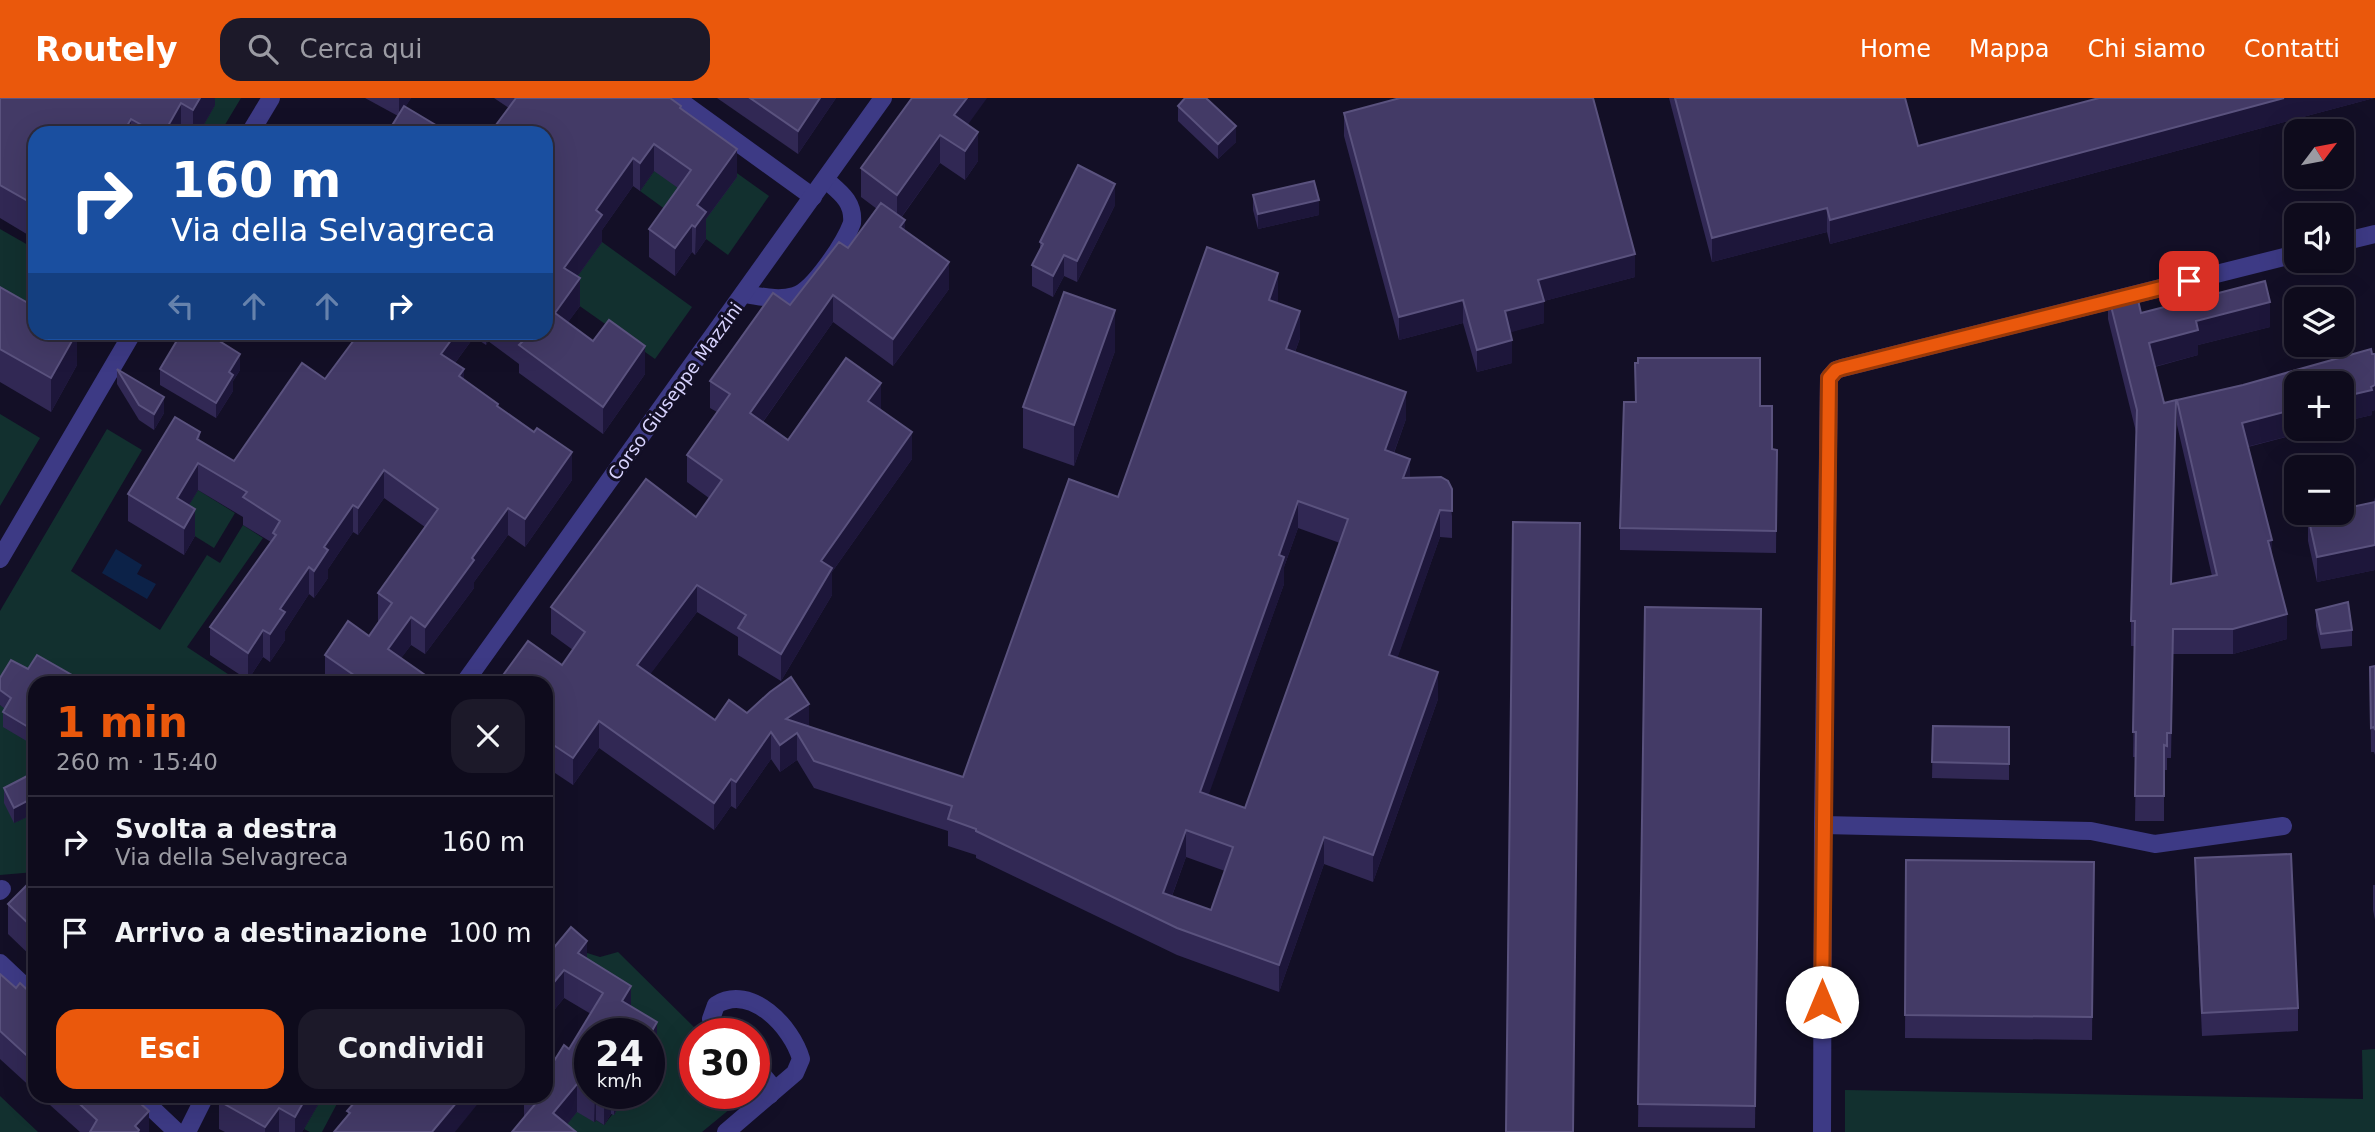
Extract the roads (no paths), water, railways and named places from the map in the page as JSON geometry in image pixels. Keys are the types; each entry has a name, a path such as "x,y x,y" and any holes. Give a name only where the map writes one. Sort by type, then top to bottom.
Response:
{"street":[{"path":"254,126 271,98"},
{"path":"676,98 813,197"},
{"name":"Corso Giuseppe Mazzini","path":"469,676 883,98"},
{"path":"744,294 779,298 795,296 813,283 852,223 853,215 846,197 826,180"},
{"path":"2354,240 2375,234"},
{"path":"1822,1132 1828,384 1832,374 1842,368 2284,257"},
{"path":"0,559 128,340"},
{"path":"1823,825 2091,831 2155,844 2283,827"},
{"path":"0,963 28,989"},
{"path":"711,1018 716,1005 732,998 760,1007 784,1025 801,1059 795,1073 770,1094"},
{"path":"146,1103 177,1132"},
{"path":"187,1132 202,1103"},
{"path":"726,1132 753,1109"}],"water":[{"path":"116,549 142,565 137,574 156,584 147,599 102,573"}]}
